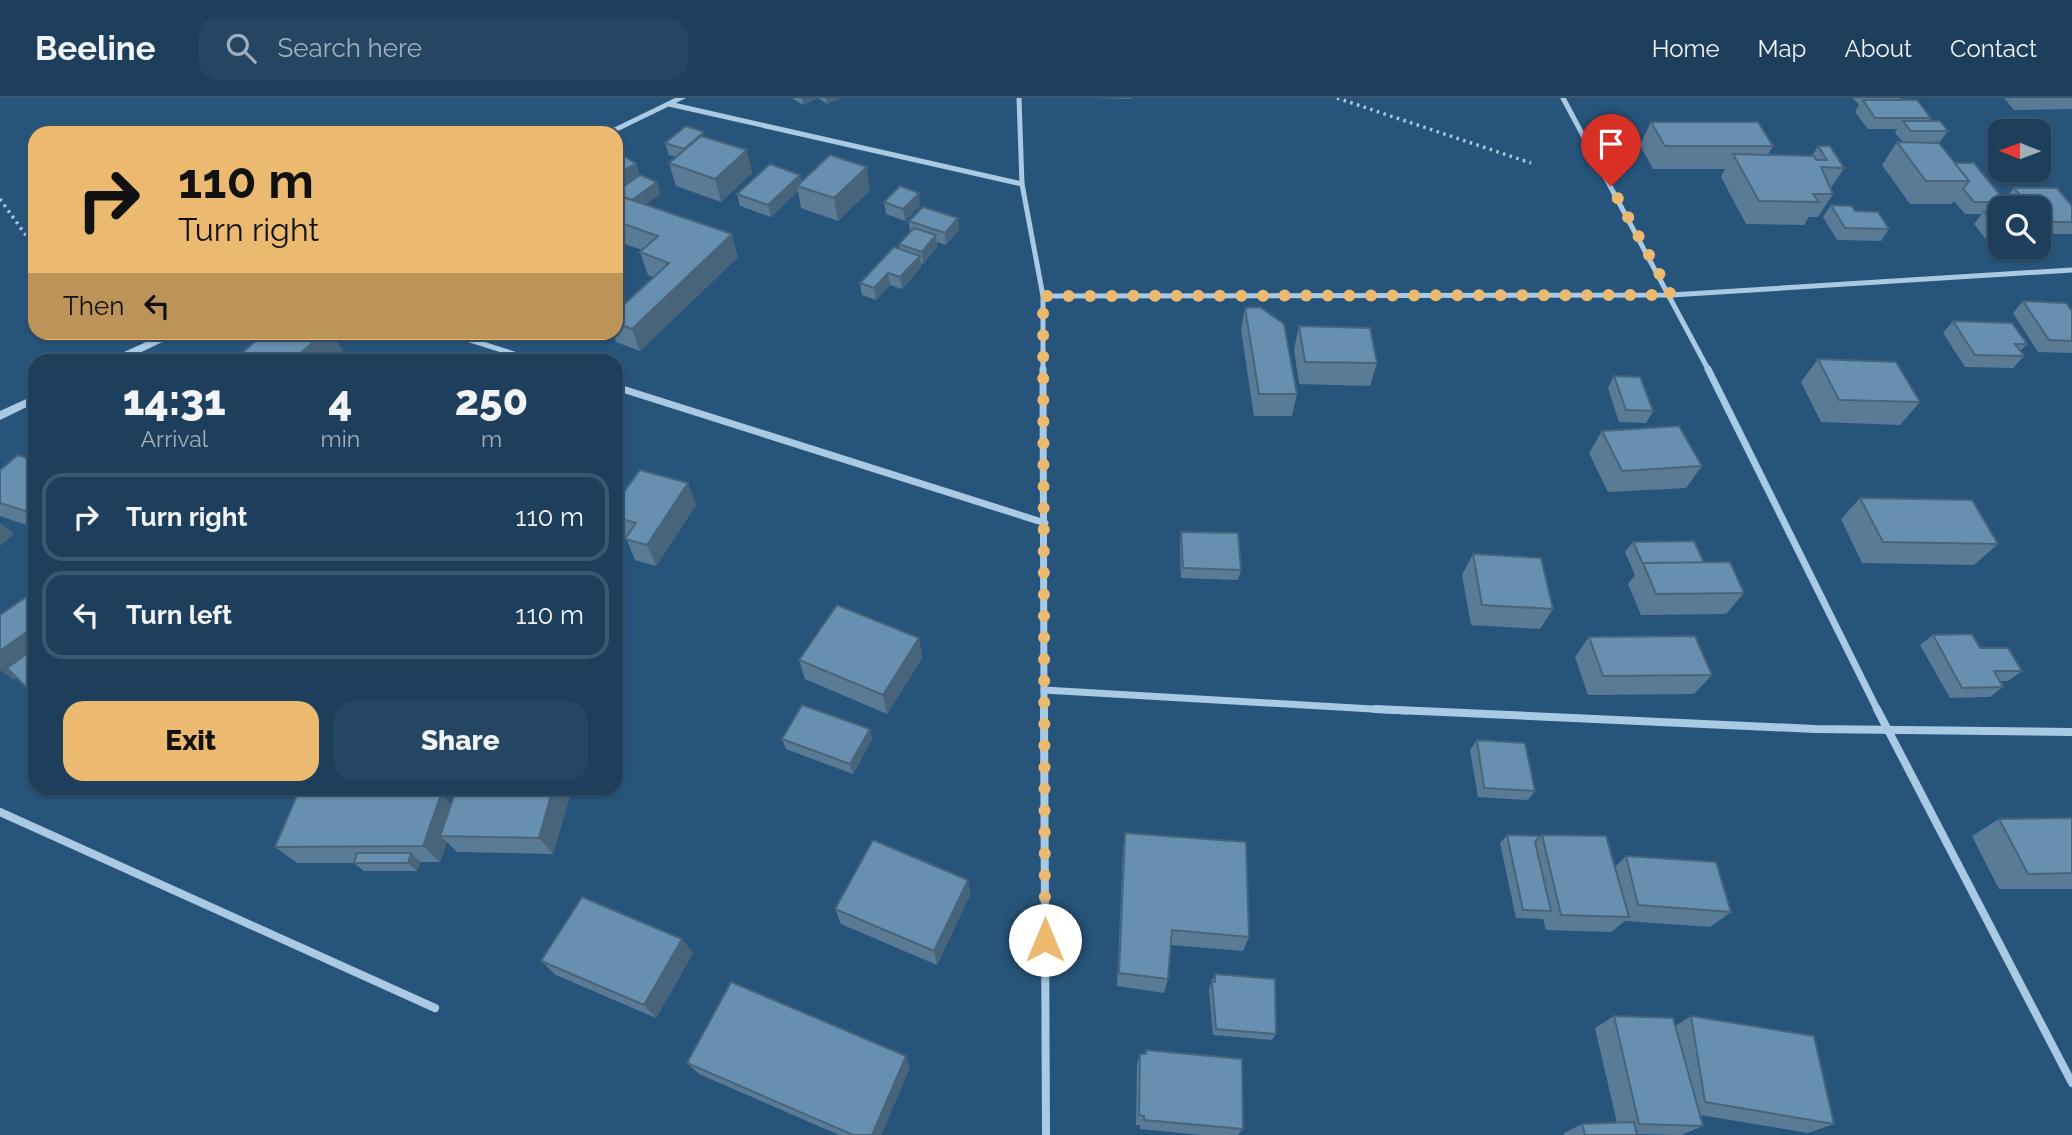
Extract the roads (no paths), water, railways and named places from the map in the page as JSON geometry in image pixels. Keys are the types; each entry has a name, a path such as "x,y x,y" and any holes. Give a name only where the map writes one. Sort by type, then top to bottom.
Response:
{"street":[{"path":"622,126 682,98"},
{"path":"1019,98 1022,184 1043,296 1046,1135"},
{"path":"1563,98 1671,295 1889,733 2072,1083"},
{"path":"669,104 1022,184"},
{"path":"1043,296 1671,295 2072,270"},
{"path":"130,354 161,340"},
{"path":"469,340 514,354"},
{"path":"623,389 1045,523"},
{"path":"0,416 28,402"},
{"path":"1044,690 1584,722 1889,733 2072,732"},
{"path":"0,812 435,1008"}]}
